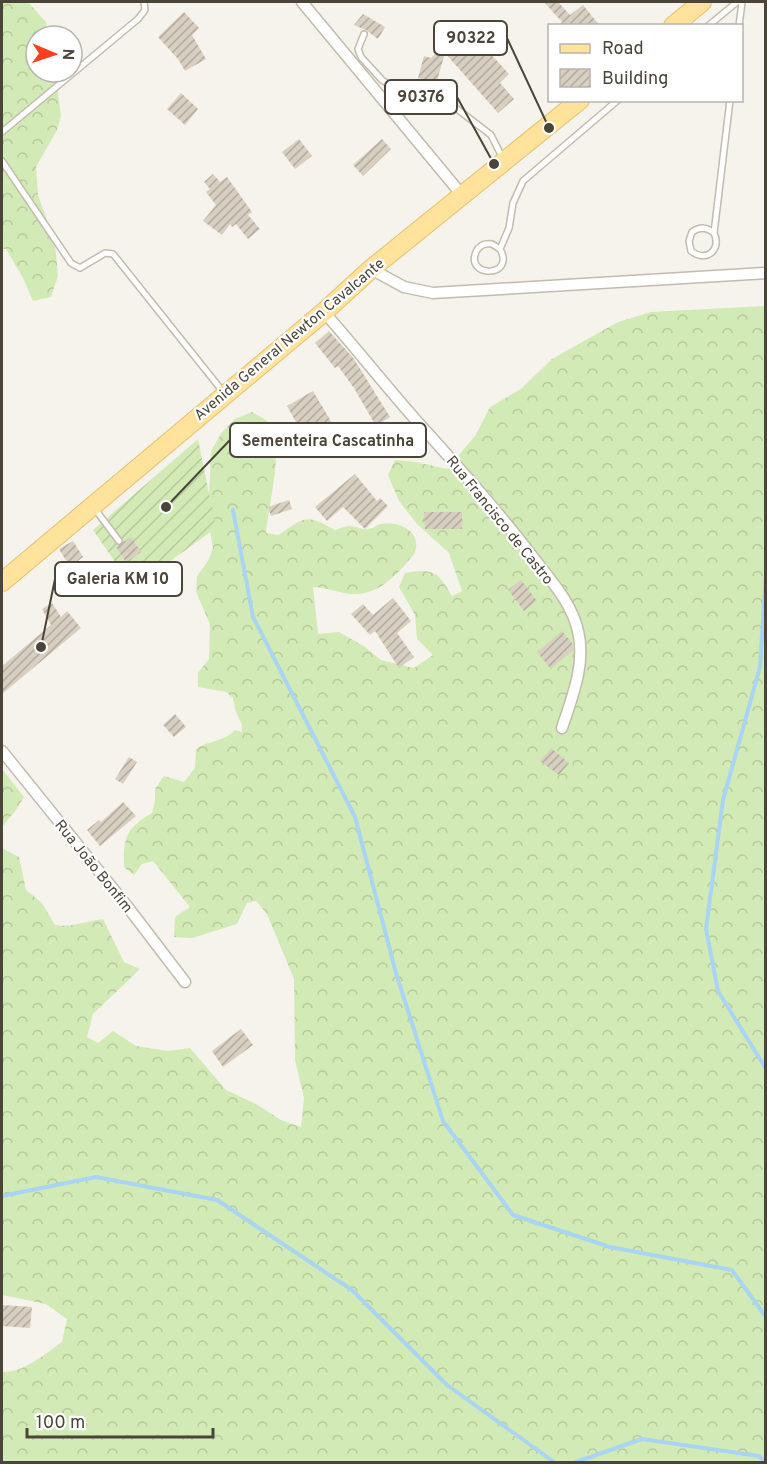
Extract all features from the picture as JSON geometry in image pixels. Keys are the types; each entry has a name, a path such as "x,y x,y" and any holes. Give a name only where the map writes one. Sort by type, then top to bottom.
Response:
{"main road":[{"path":"675,24 702,2"},
{"name":"Avenida General Newton Cavalcante","path":"2,582 324,312 371,269 578,102"}],"street":[{"path":"302,2 462,195"},
{"path":"371,269 404,287 433,293 765,273"},
{"name":"Rua Francisco de Castro","path":"324,312 414,418 487,499 515,533 570,609 579,634 580,654 575,690 562,728"},
{"name":"Rua João Bonfim","path":"2,751 185,981"}],"lane":[{"path":"2,132 138,19 145,10 144,2"},
{"path":"711,24 739,2"},
{"path":"739,2 739,24"},
{"path":"364,34 358,49 361,57 382,80 393,87 418,87 439,95 491,135 504,161"},
{"path":"500,249 487,243 478,248 475,257 477,267 486,272 495,271 500,267 503,258 500,249 510,228 513,203 523,181 616,102"},
{"path":"714,233 706,228 696,229 690,236 691,250 700,256 709,255 717,243 714,233 730,102"},
{"path":"2,161 71,263 80,268 105,253 113,254 225,395"},
{"path":"92,506 119,541"}],"green space":[{"path":"2,2 28,2 46,24 24,24 24,84 57,84 61,116 57,130 36,167 38,195 55,243 58,276 51,297 33,301 6,249 2,249"},
{"path":"765,306 765,1462 2,1462 2,1372 26,1366 62,1342 67,1319 46,1304 2,1295 2,848 19,857 26,890 42,903 55,925 73,925 103,919 124,962 140,969 93,1014 87,1037 98,1043 113,1031 136,1046 168,1051 190,1048 226,1090 256,1104 281,1120 301,1127 304,1098 295,1060 294,979 267,914 256,901 247,903 237,924 192,938 174,937 175,917 190,907 153,861 142,864 134,875 124,867 124,848 128,835 143,818 152,813 155,789 164,776 184,782 195,768 196,749 226,737 235,730 242,732 233,698 226,692 198,687 198,673 209,659 210,624 196,592 197,576 208,561 213,548 208,520 211,451 222,432 235,419 252,412 268,422 273,432 276,460 266,533 278,535 300,521 311,519 335,530 347,526 365,529 388,523 402,526 413,534 416,540 414,554 394,576 379,587 361,594 351,594 313,587 318,634 339,632 365,647 381,660 414,668 433,655 417,639 415,615 399,587 405,573 428,572 443,582 452,596 462,591 449,553 417,524 399,501 388,475 395,460 447,469 475,436 490,407 521,389 552,359 618,322 651,312"},
{"path":"198,439 216,528 133,588 93,530"},
{"path":"2,769 24,797 2,827"}],"building":[{"path":"544,2 558,2 570,15 583,5 598,24 560,24 562,22"},
{"path":"184,12 199,28 192,35 206,59 185,71 178,59 158,37"},
{"path":"363,14 385,27 378,39 354,25"},
{"path":"465,26 509,74 500,83 514,99 498,113 445,53 436,84 418,78 424,56 431,58"},
{"path":"181,93 198,109 185,125 167,109"},
{"path":"299,139 312,156 295,169 282,152"},
{"path":"382,139 391,149 363,176 353,165"},
{"path":"213,174 220,182 227,177 252,212 248,215 260,229 248,239 236,224 232,227 230,224 222,235 203,221 216,205 206,192 210,189 204,182"},
{"path":"329,331 354,359 390,417 376,426 338,366 335,368 315,343"},
{"path":"313,391 335,428 303,447 297,436 302,433 287,406"},
{"path":"355,474 377,501 380,498 388,506 365,529 343,507 327,521 315,507"},
{"path":"289,500 292,509 271,516 268,507"},
{"path":"424,512 462,512 462,529 425,529"},
{"path":"131,537 141,552 126,562 116,547"},
{"path":"73,541 83,557 70,567 59,549"},
{"path":"521,580 537,601 524,611 508,590"},
{"path":"393,598 411,621 397,633 414,657 399,668 375,631 370,635 351,614 363,604 373,615"},
{"path":"52,603 61,617 67,611 81,628 2,694 2,666 51,625 42,609"},
{"path":"562,631 572,643 573,650 551,669 537,652"},
{"path":"175,714 186,727 174,737 163,725"},
{"path":"551,748 569,763 559,775 540,761"},
{"path":"129,757 137,762 123,784 115,779"},
{"path":"123,802 136,816 100,846 87,830 99,820 101,822"},
{"path":"241,1029 253,1045 223,1067 212,1051"},
{"path":"2,1305 32,1307 30,1328 2,1326"}],"waterway":[{"path":"233,510 253,617 355,817 396,973 443,1121 513,1215 610,1247 732,1270 766,1317"},
{"path":"766,573 760,667 723,800 706,929 718,991 766,1069"},
{"path":"2,1196 96,1177 217,1200 352,1290 447,1385 554,1462"},
{"path":"576,1462 642,1439 759,1456 765,1462"}],"place":[{"name":"90322","path":"549,128"},
{"name":"90376","path":"494,164"},
{"name":"Sementeira Cascatinha","path":"166,507"},
{"name":"Galeria KM 10","path":"41,647"}]}
